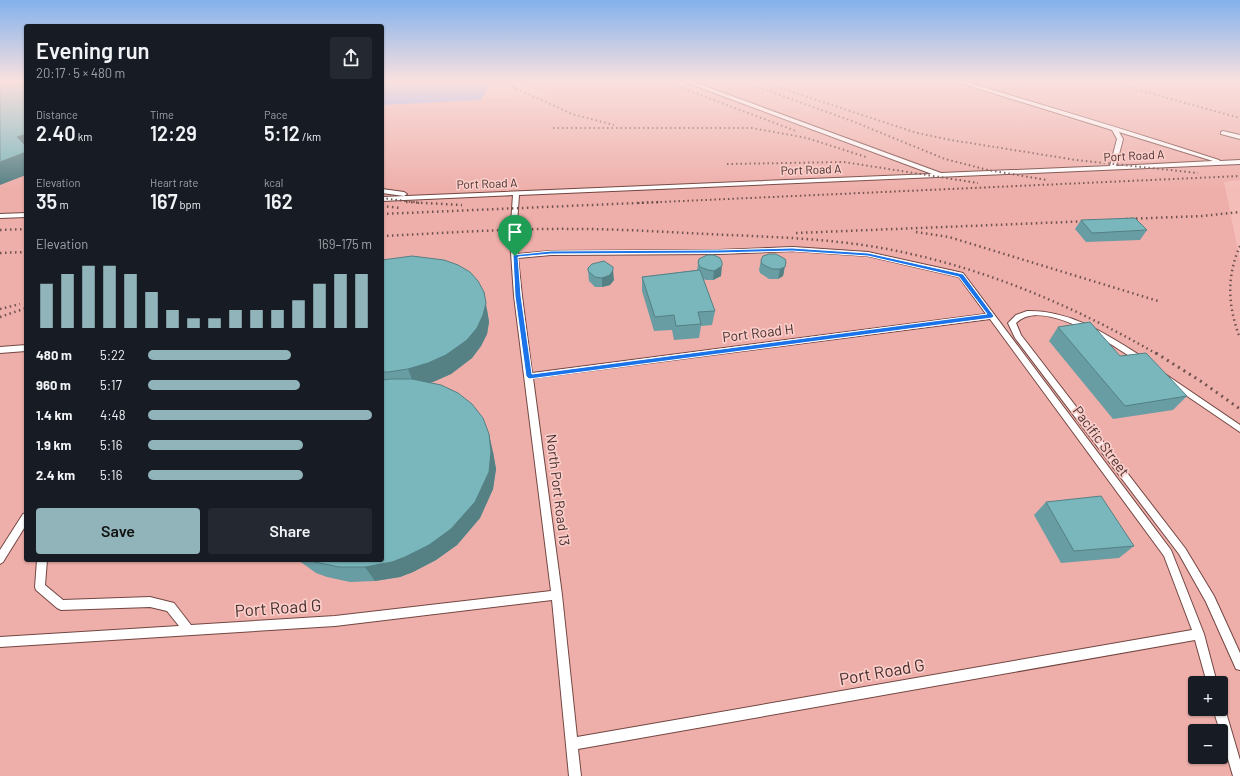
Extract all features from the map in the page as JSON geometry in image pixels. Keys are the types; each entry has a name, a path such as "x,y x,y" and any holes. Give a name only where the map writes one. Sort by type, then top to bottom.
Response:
{"lane":[{"path":"785,117 941,175"},
{"path":"1078,117 1221,163"},
{"path":"1112,168 1120,139 1114,128"},
{"path":"1223,133 1240,138"},
{"name":"Port Road A","path":"384,199 1240,162"},
{"path":"384,192 439,197"},
{"name":"North Port Road 13","path":"516,194 514,238 518,296 557,595 575,776"},
{"path":"0,216 24,215"},
{"name":"Pacific Street","path":"515,256 551,253 792,250 868,254 961,276 1168,553 1198,634 1210,676"},
{"path":"1240,429 1124,349 1067,319 1047,313 1037,312 1024,314 1014,319 1012,323 1018,336 1182,551 1210,599 1240,665"},
{"name":"Port Road H","path":"529,376 992,316"},
{"path":"0,350 24,348"},
{"path":"0,559 24,520"},
{"path":"42,562 40,587 61,605 150,602 170,607 189,630"},
{"name":"Port Road G","path":"0,642 335,621 557,595"},
{"name":"Port Road G","path":"571,744 1198,634"},
{"path":"1221,716 1239,776"}],"shaded area":[{"path":"0,117 24,117 24,562 384,562 384,117 1240,117 1240,180 1224,182 1240,260 1240,776 0,776"}],"building":[{"path":"0,117 24,117 24,135 17,137 24,144 24,153 0,162"},
{"path":"1135,218 1147,230 1092,233 1081,220"},
{"path":"776,254 785,259 785,267 780,269 772,269 762,264 761,260 763,256"},
{"path":"707,255 714,255 720,258 722,266 714,271 700,267 698,263 699,259"},
{"path":"412,256 444,260 458,265 470,272 478,281 484,292 486,303 483,315 477,328 467,340 446,355 428,363 408,369 384,372 384,260"},
{"path":"604,261 613,267 610,275 602,278 595,277 588,271 588,268 592,264"},
{"path":"700,270 715,311 698,312 701,324 676,326 674,315 655,317 642,277"},
{"path":"1090,322 1120,356 1146,353 1187,396 1125,406 1058,327"},
{"path":"412,379 441,385 458,393 472,404 483,418 489,434 491,452 489,472 475,502 451,529 429,545 392,562 365,567 339,567 315,562 384,562 384,380"},
{"path":"1101,496 1134,546 1074,551 1046,502"}],"railway":[{"path":"584,117 614,125"},
{"path":"759,117 796,131"},
{"path":"841,117 945,159 988,170 1047,180"},
{"path":"869,117 917,133 951,140 1076,160 1198,173"},
{"path":"553,128 752,128 807,138 866,157"},
{"path":"727,164 844,162 978,183"},
{"path":"638,203 1240,176"},
{"path":"384,198 417,203"},
{"path":"406,202 417,203"},
{"path":"384,214 660,202"},
{"path":"417,203 462,205"},
{"path":"384,206 400,208"},
{"path":"1126,219 1202,216 1240,212"},
{"path":"796,233 1092,221"},
{"path":"0,230 24,229"},
{"path":"384,236 529,229 610,230 804,239 878,247 936,260 1001,280 1096,321 1157,354"},
{"path":"916,232 949,237 1158,301"},
{"path":"1240,246 1232,269 1230,292 1233,315 1240,338"},
{"path":"0,253 24,252"},
{"path":"0,309 20,304"},
{"path":"0,317 24,309"},
{"path":"1156,353 1202,382 1240,409"}],"route":[{"path":"792,250 868,254 961,276 965,279 992,316 529,376 518,296 515,256 551,253 792,250"}]}
